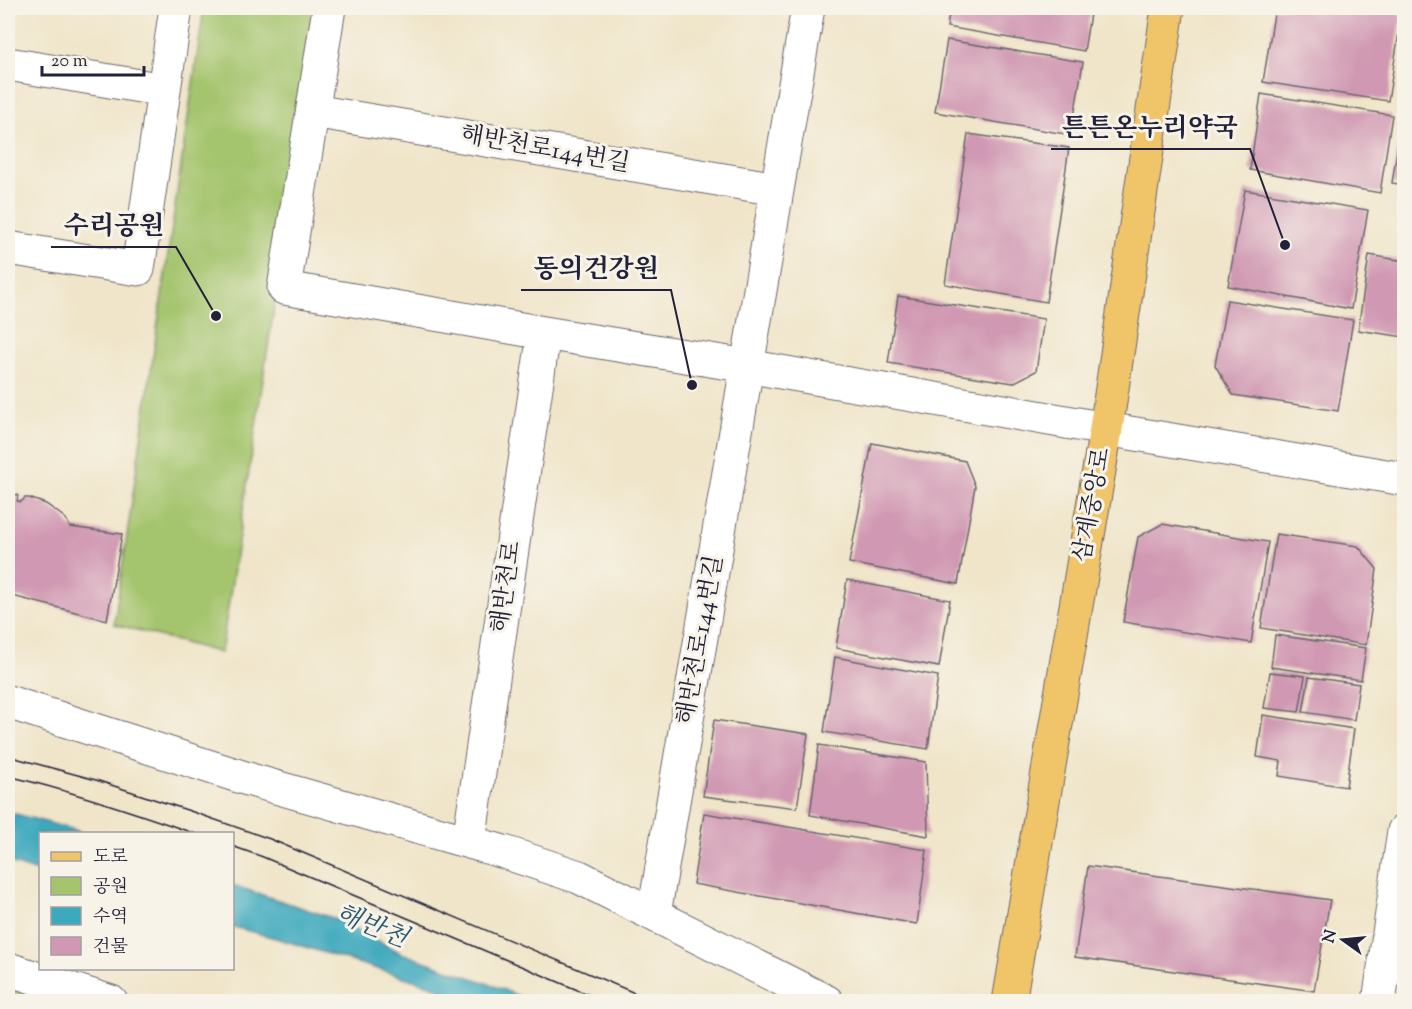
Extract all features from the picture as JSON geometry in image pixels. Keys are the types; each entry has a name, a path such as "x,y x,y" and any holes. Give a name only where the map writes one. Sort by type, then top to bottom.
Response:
{"main road":[{"name":"삼계중앙로","path":"1009,1002 1106,429 1168,8"}],"street":[{"path":"8,248 138,269 176,8"},
{"path":"329,8 284,288 1404,479"},
{"name":"해반천로144번길","path":"654,914 808,8"},
{"path":"8,64 164,90"},
{"name":"해반천로144번길","path":"313,111 777,189"},
{"name":"해반천로","path":"469,841 544,333"},
{"path":"8,702 251,780 469,841 579,877 827,1002"},
{"path":"1379,1002 1404,831"},
{"path":"8,969 111,1002"}],"green space":[{"path":"204,8 320,8 221,653 114,624"},
{"path":"8,985 59,1001 8,1001"}],"water":[{"path":"8,812 80,832 39,832 39,873 8,862"},
{"name":"해반천","path":"234,886 336,919 401,953 532,1001 464,1001 433,986 234,927"}],"building":[{"path":"950,8 1091,8 1084,51 947,27"},
{"path":"1275,8 1362,8 1402,14 1388,101 1263,82"},
{"path":"947,40 1083,62 1071,135 935,112"},
{"path":"1404,74 1404,108 1398,107"},
{"path":"1261,94 1392,115 1380,193 1250,170"},
{"path":"1402,120 1404,121 1404,185 1392,183"},
{"path":"968,134 1069,148 1046,302 945,284"},
{"path":"1245,190 1368,210 1351,309 1228,286"},
{"path":"1369,255 1404,261 1404,337 1358,330"},
{"path":"898,296 1044,319 1036,371 1013,383 888,363"},
{"path":"1227,300 1353,320 1338,411 1233,395 1215,365"},
{"path":"872,443 965,461 975,486 958,584 849,563"},
{"path":"8,493 18,495 17,501 21,502 29,498 46,504 66,519 70,527 122,534 107,620 8,595"},
{"path":"1162,524 1268,542 1251,643 1123,622 1138,537"},
{"path":"1276,534 1358,546 1377,569 1366,645 1261,628"},
{"path":"847,580 950,600 939,667 836,648"},
{"path":"1275,635 1366,648 1361,680 1271,667"},
{"path":"835,657 938,676 928,749 824,732"},
{"path":"1270,672 1305,676 1299,712 1264,708"},
{"path":"1309,677 1359,684 1354,720 1303,712"},
{"path":"1263,715 1354,729 1346,787 1279,776 1281,761 1257,757"},
{"path":"714,720 808,734 797,808 703,796"},
{"path":"819,745 926,762 928,836 810,815"},
{"path":"704,813 927,850 917,924 693,884"},
{"path":"1088,866 1330,900 1314,991 1075,957"}],"tram line":[{"path":"8,756 96,780 270,839 656,1002"},
{"path":"8,776 103,802 190,832"},
{"path":"234,847 606,1002"}],"place":[{"name":"튼튼온누리약국","path":"1285,245"},
{"name":"수리공원","path":"216,316"},
{"name":"동의건강원","path":"692,385"}]}
